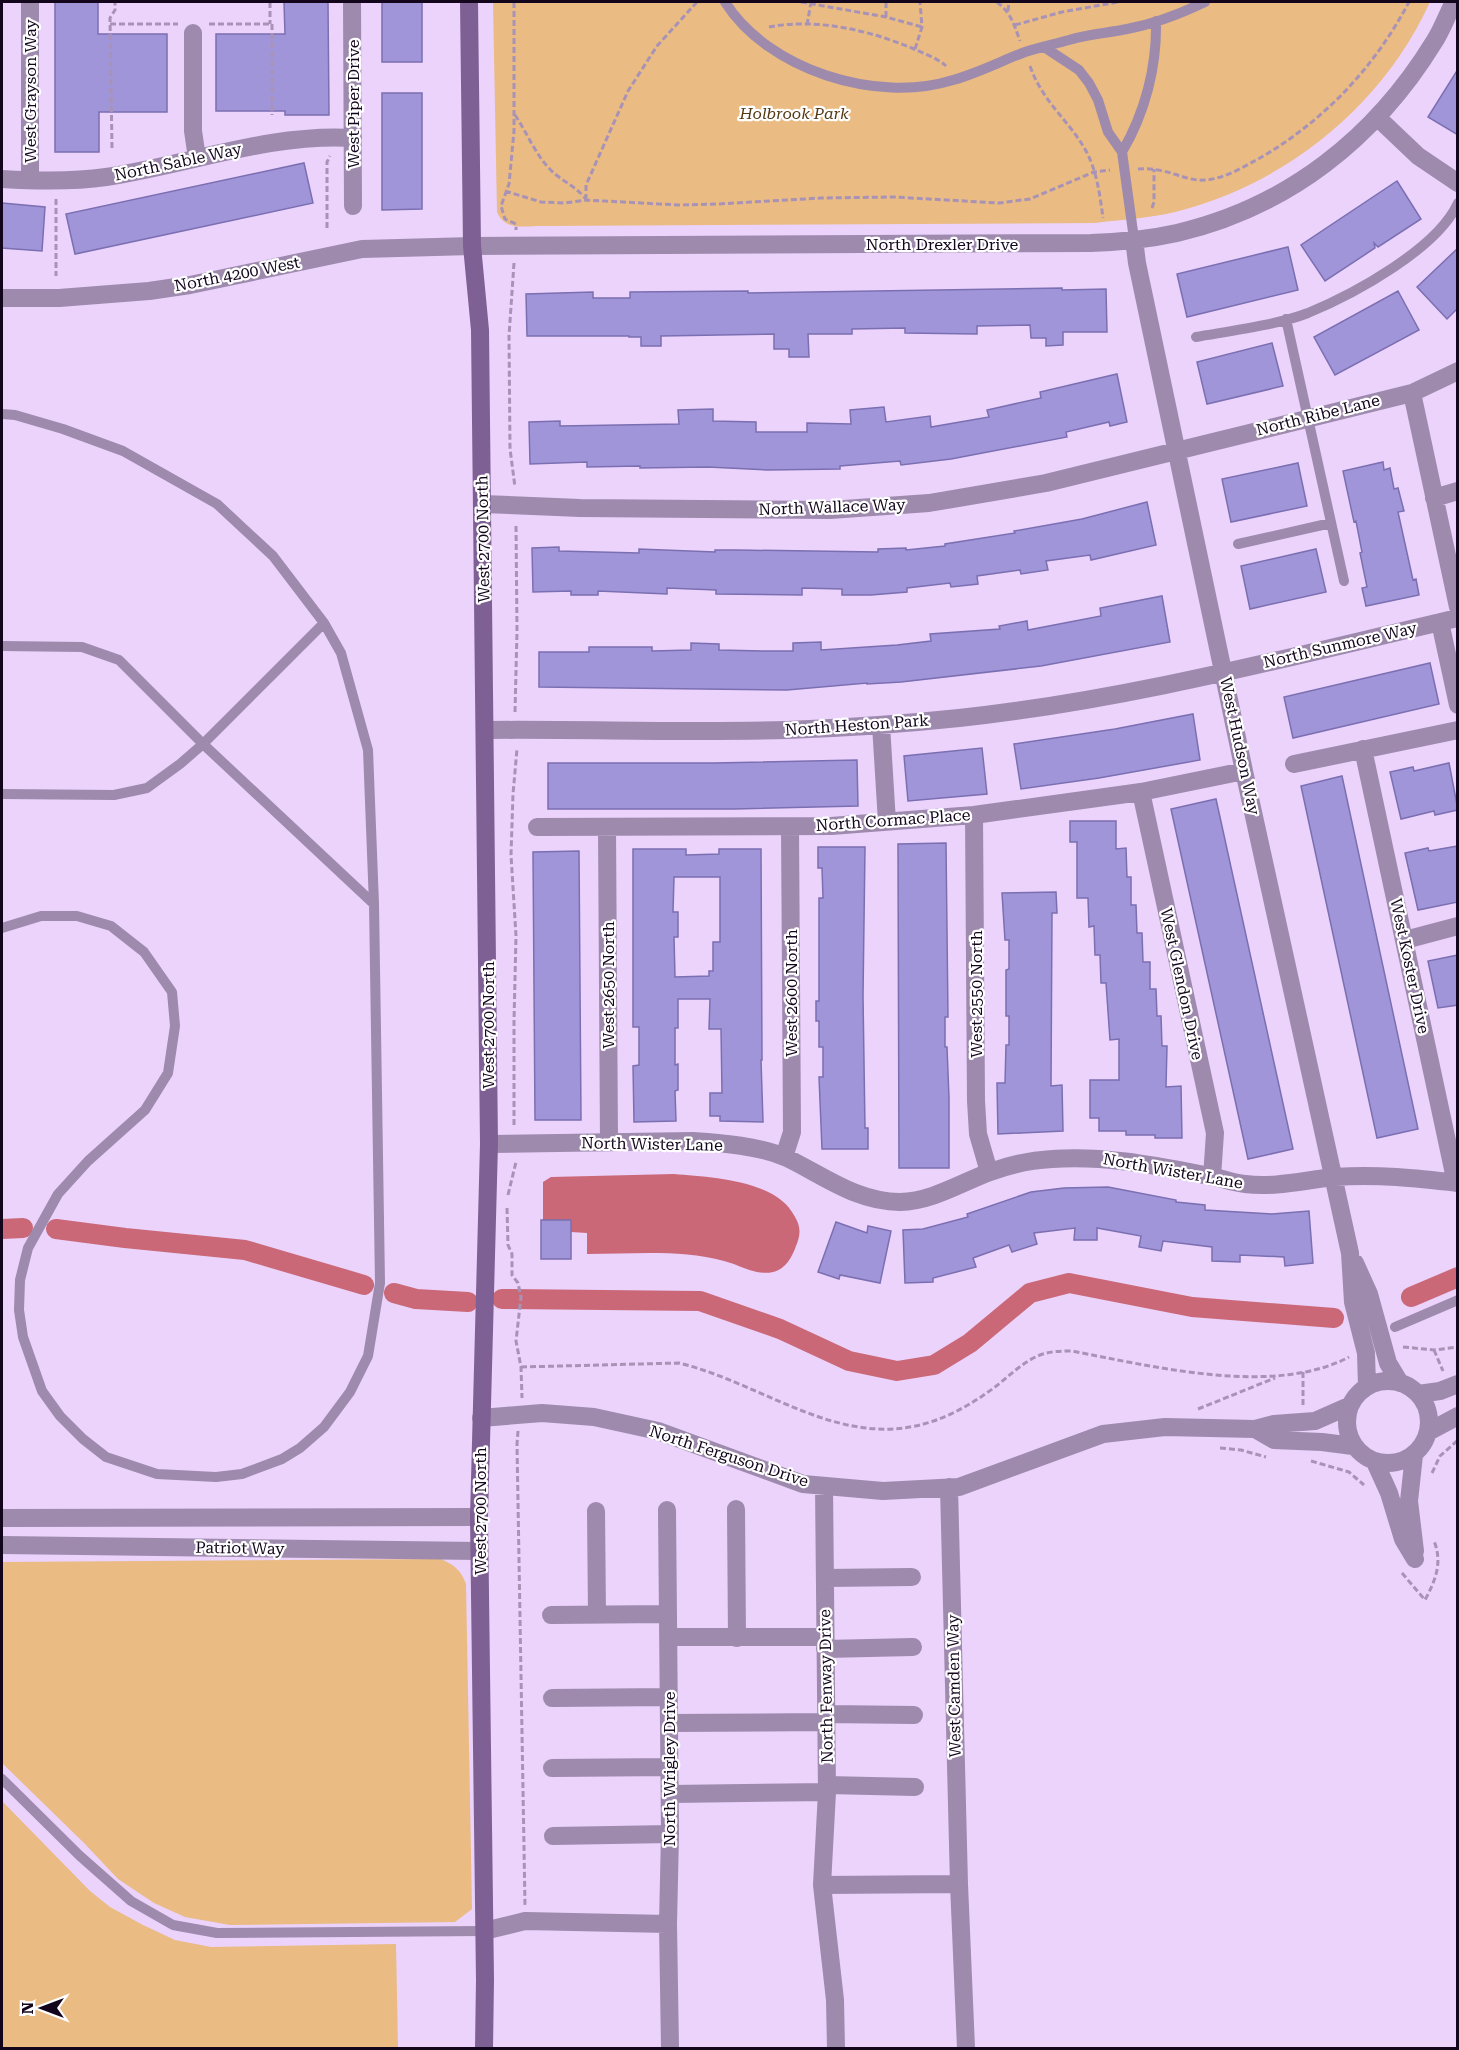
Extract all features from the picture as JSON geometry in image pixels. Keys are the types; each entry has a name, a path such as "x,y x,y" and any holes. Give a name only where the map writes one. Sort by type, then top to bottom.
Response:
{"street":[{"name":"West Grayson Way","path":"30,2 30,180"},
{"name":"West Piper Drive","path":"352,2 353,206"},
{"name":"West 2700 North","path":"469,2 472,246 480,330 486,730 489,1144 479,1517 484,2049"},
{"name":"North Drexler Drive","path":"472,246 1091,243 1177,233 1218,221 1256,205 1291,187 1329,162 1378,118 1408,81 1435,41 1454,2"},
{"path":"191,27 193,131 197,158"},
{"path":"1378,118 1418,156 1458,183"},
{"name":"North Sable Way","path":"2,179 64,181 107,177 295,139 353,138"},
{"name":"West Hudson Way","path":"1134,239 1176,450 1350,1253 1353,1302 1366,1353 1367,1386"},
{"name":"North 4200 West","path":"2,298 59,298 190,285 362,249 472,246"},
{"name":"North Ribe Lane","path":"1176,450 1412,393 1458,371"},
{"path":"1412,393 1458,607"},
{"name":"North Wallace Way","path":"483,504 700,510 875,508 929,503 1005,491 1176,450"},
{"path":"1434,498 1458,491"},
{"path":"1449,620 1458,705"},
{"name":"North Sunmore Way","path":"1224,672 1449,620"},
{"name":"North Heston Park","path":"486,730 786,730 881,725 1029,709 1121,694 1224,672"},
{"path":"881,725 887,822"},
{"path":"1294,764 1458,729"},
{"name":"West Koster Drive","path":"1364,749 1457,1183"},
{"name":"North Cormac Place","path":"537,827 790,827 887,822 974,815 1141,792 1245,771"},
{"name":"West Glendon Drive","path":"1141,792 1215,1133 1212,1177"},
{"name":"West 2550 North","path":"974,815 976,1101 978,1134 989,1172"},
{"name":"West 2650 North","path":"608,827 609,1142"},
{"name":"West 2600 North","path":"784,1157 792,1131 790,827"},
{"path":"1404,940 1458,927"},
{"name":"North Wister Lane","path":"489,1144 723,1143 784,1157 853,1193 901,1202 934,1196 989,1172 1050,1159 1097,1158 1262,1186 1334,1177 1385,1176 1457,1183"},
{"name":"West Hudson Way","path":"1350,1253 1369,1294 1388,1363 1400,1383"},
{"path":"1380,1381 1400,1383 1418,1394 1426,1405 1429,1418 1428,1432 1423,1445 1414,1455 1402,1462 1388,1464 1375,1462 1363,1456 1353,1446 1347,1434 1346,1420 1349,1406 1356,1395 1367,1386 1380,1381"},
{"path":"1418,1394 1440,1391 1458,1384"},
{"name":"North Ferguson Drive","path":"481,1418 542,1413 594,1418 658,1431 803,1484 883,1491 959,1487 1103,1434 1165,1427 1255,1430 1274,1424 1315,1421 1349,1406"},
{"path":"1428,1432 1458,1416"},
{"name":"North Ferguson Drive","path":"1255,1430 1274,1440 1353,1446"},
{"path":"1375,1462 1389,1493 1403,1539 1415,1559 1409,1501 1414,1455"},
{"name":"North Fenway Drive","path":"824,1486 827,1789 822,1885 835,2000 836,2049"},
{"name":"West Camden Way","path":"948,1487 966,2049"},
{"path":"736,1509 737,1638"},
{"name":"North Wrigley Drive","path":"667,1510 670,2049"},
{"path":"596,1511 597,1615"},
{"name":"Patriot Way","path":"2,1518 479,1517"},
{"name":"Patriot Way","path":"2,1545 479,1551"},
{"path":"825,1578 912,1577"},
{"path":"551,1615 668,1614"},
{"path":"669,1637 913,1647"},
{"path":"552,1698 669,1697"},
{"path":"669,1724 914,1715"},
{"path":"552,1768 670,1767"},
{"path":"670,1794 915,1786"},
{"path":"553,1836 670,1834"},
{"path":"822,1885 959,1884"},
{"path":"484,1930 525,1921 668,1924"}],"lane":[{"path":"725,2 752,31 791,60 817,72 856,83 885,87 921,87 957,79 1026,52 1076,38 1129,29 1205,2"},
{"path":"1122,152 1134,132 1151,81 1155,59 1156,21"},
{"path":"1044,47 1079,70 1098,100 1108,132 1122,152 1134,239"},
{"path":"1196,337 1307,313 1354,290 1406,259 1437,233 1458,203"},
{"path":"1286,319 1344,581"},
{"path":"2,414 15,415 63,429 123,451 217,504 273,556 324,623 341,653 368,750 374,904 380,1283 368,1356 350,1392 324,1427 282,1460 242,1474 216,1477 157,1474 106,1457 83,1439 60,1416 42,1391 23,1337 19,1310 20,1280 28,1248 58,1194 88,1161 145,1110 168,1073 175,1026 171,992 144,952 111,926 77,916 40,916 2,928"},
{"path":"1238,544 1331,523"},
{"path":"2,794 114,795 147,788 203,744 324,623"},
{"path":"2,646 82,647 119,660 203,744 374,904"},
{"path":"1395,1327 1458,1300"},
{"path":"2,1779 80,1856 131,1901 173,1925 217,1933 484,1930"}],"path":[{"path":"112,148 110,18 115,10 115,2"},
{"path":"270,2 272,115"},
{"path":"514,2 512,156 509,184 501,206 503,217 516,224 516,227"},
{"path":"586,200 586,185 627,91 657,46 697,2"},
{"path":"801,2 845,8 922,27"},
{"path":"845,8 849,2"},
{"path":"886,2 886,17"},
{"path":"915,49 922,27 920,2"},
{"path":"997,2 1008,11 1021,45"},
{"path":"1008,11 1009,2"},
{"path":"1015,25 1062,12 1118,2"},
{"path":"1142,169 1154,169 1191,179 1210,180 1250,164 1297,135 1354,84 1390,34 1409,2"},
{"path":"807,25 810,3"},
{"path":"110,24 191,27 270,24"},
{"path":"752,31 771,26 807,25 861,31 915,49 941,62 957,79"},
{"path":"1028,62 1041,93 1086,152 1094,172 1103,218"},
{"path":"514,113 555,174 577,188 586,200"},
{"path":"327,228 327,162 331,154"},
{"path":"1152,208 1154,169"},
{"path":"506,192 541,202 565,203 586,200 708,205 756,204 821,198 894,197 999,203 1030,199 1094,172 1106,170"},
{"path":"56,192 56,276"},
{"path":"514,268 509,348 510,449 515,489"},
{"path":"515,711 516,522"},
{"path":"514,1124 513,1021 516,936 511,855 517,751"},
{"path":"514,1157 517,1164 507,1199 508,1245 512,1254 512,1275 518,1283 521,1297 516,1341 521,1367 522,1399"},
{"path":"1398,1346 1434,1350 1458,1347"},
{"path":"1434,1350 1443,1371"},
{"path":"521,1367 679,1363 719,1375 820,1419 858,1428 880,1430 917,1426 951,1414 989,1392 1023,1364 1040,1355 1056,1351 1072,1351 1198,1372 1279,1376 1329,1366 1353,1355"},
{"path":"1303,1372 1304,1414"},
{"path":"1192,1411 1279,1376"},
{"path":"1430,1477 1440,1456 1458,1440"},
{"path":"517,1442 525,1921"},
{"path":"1241,1450 1273,1458"},
{"path":"1304,1460 1349,1472 1364,1484 1369,1495"},
{"path":"1410,1585 1425,1600 1436,1578 1438,1552 1430,1532"}],"green space":[{"name":"Holbrook Park","path":"493,2 1430,2 1411,39 1387,73 1361,104 1331,132 1298,157 1262,178 1225,196 1175,212 1095,223 522,227 505,222 497,212"},
{"path":"441,1559 456,1568 466,1584 472,1909 455,1922 230,1925 185,1917 154,1903 118,1879 2,1763 2,1562"},
{"path":"2,1801 90,1891 110,1907 175,1940 211,1947 396,1944 398,2048 2,2048"}],"shaded area":[{"path":"674,1174 739,1182 770,1193 783,1201 795,1216 799,1228 798,1241 788,1262 782,1268 767,1273 707,1257 690,1255 587,1254 587,1233 571,1232 543,1220 543,1182 551,1177"}],"building":[{"path":"55,2 98,2 98,34 167,34 167,112 99,112 99,152 55,152"},
{"path":"284,2 328,2 329,115 285,115 285,111 216,111 216,34 285,34"},
{"path":"382,2 422,2 422,62 382,62"},
{"path":"1458,69 1458,135 1428,117"},
{"path":"382,93 422,93 422,209 382,210"},
{"path":"304,163 313,203 75,254 66,214"},
{"path":"1397,181 1421,219 1378,247 1374,243 1375,248 1325,281 1301,245"},
{"path":"2,203 45,207 42,251 2,248"},
{"path":"1288,247 1298,290 1187,317 1177,274"},
{"path":"1458,248 1458,308 1447,319 1417,287"},
{"path":"1062,288 1062,290 1106,289 1107,332 1063,332 1063,345 1046,346 1046,338 1031,338 1030,325 977,326 977,334 905,333 905,328 852,329 852,334 808,334 809,357 789,357 789,349 774,349 774,334 661,336 661,346 641,346 641,337 629,336 527,336 526,294 593,292 593,298 630,298 630,292 748,291 748,293"},
{"path":"1398,291 1419,330 1335,375 1314,337"},
{"path":"1272,343 1283,386 1207,404 1197,362"},
{"path":"1117,374 1127,422 1110,426 1109,422 1066,432 1067,437 951,459 901,465 900,461 840,466 840,469 767,470 708,467 587,467 587,462 530,464 529,422 560,421 560,426 679,424 678,410 713,409 713,421 756,422 756,432 807,432 807,423 851,424 850,410 884,407 886,422 930,416 931,427 989,417 987,410 1041,398 1040,392"},
{"path":"1383,462 1384,470 1390,468 1394,489 1398,488 1404,511 1398,512 1413,580 1416,579 1419,595 1366,606 1362,588 1367,587 1360,553 1362,552 1343,471"},
{"path":"1298,463 1307,506 1231,522 1222,479"},
{"path":"1147,502 1156,545 1091,560 1090,555 1046,561 1048,570 1021,574 1020,570 977,576 978,584 951,587 950,583 907,588 907,592 871,595 842,595 842,589 802,588 802,595 716,594 716,590 667,588 667,594 598,591 598,595 571,595 571,591 533,592 532,548 559,547 559,551 639,553 639,549 715,552 715,550 737,550 878,552 878,549 906,548 906,550 945,546 945,544 1015,533 1014,531 1082,519"},
{"path":"1316,549 1326,592 1250,609 1241,566"},
{"path":"1162,596 1170,642 1041,666 901,682 787,690 539,687 539,652 589,652 589,647 652,647 652,651 691,650 691,643 719,644 719,650 762,651 793,651 793,643 821,642 821,650 897,645 931,641 930,634 1000,629 999,626 1027,621 1028,630 1101,616 1100,608"},
{"path":"1430,663 1439,704 1293,738 1284,697"},
{"path":"1193,714 1200,760 1021,789 1014,744 1115,729"},
{"path":"982,748 987,794 908,801 904,756"},
{"path":"857,760 858,806 548,809 548,763"},
{"path":"1449,763 1458,810 1435,815 1434,811 1401,819 1390,772 1413,767 1414,771"},
{"path":"1342,776 1418,1129 1377,1138 1301,786"},
{"path":"1216,799 1293,1149 1248,1159 1171,809"},
{"path":"1070,821 1116,821 1116,849 1126,848 1127,877 1131,877 1131,905 1136,905 1137,933 1142,933 1143,962 1150,962 1150,989 1156,989 1157,1016 1161,1016 1162,1046 1167,1046 1166,1087 1181,1086 1182,1138 1126,1135 1126,1131 1099,1131 1099,1118 1090,1118 1090,1080 1119,1080 1119,1039 1110,1040 1106,983 1101,983 1100,955 1095,955 1094,926 1089,927 1088,898 1077,898 1077,842 1070,842"},
{"path":"946,843 948,1017 945,1017 945,1047 947,1047 949,1098 949,1168 899,1168 898,844"},
{"path":"1458,846 1458,902 1418,910 1405,853 1428,848 1429,851"},
{"path":"818,847 865,847 863,996 865,1128 868,1128 868,1149 822,1149 819,1077 823,1077 823,1047 819,1047 816,1001 819,1001 819,898 823,898 822,868 818,868"},
{"path":"633,849 686,849 686,855 719,854 719,849 761,849 763,1122 720,1121 720,1116 710,1116 710,1093 722,1093 721,1029 709,1029 710,999 678,999 678,1028 675,1028 675,1065 678,1064 678,1090 675,1091 676,1121 634,1122 633,1066 639,1065 639,1027 633,1027","holes":["674,877 720,877 720,942 713,942 713,971 709,971 709,976 675,977 674,937 678,937 678,912 673,912"]},
{"path":"579,851 581,1120 535,1120 533,852"},
{"path":"1056,892 1057,913 1052,913 1051,1086 1062,1085 1063,1131 998,1134 997,1083 1005,1083 1006,1045 1009,1045 1009,1016 1006,1016 1006,970 1009,969 1009,940 1005,940 1002,893"},
{"path":"1458,955 1458,1005 1438,1008 1428,961"},
{"path":"1108,1187 1176,1200 1176,1202 1205,1205 1205,1210 1272,1214 1309,1211 1313,1263 1285,1266 1284,1257 1240,1255 1240,1262 1212,1261 1212,1247 1163,1241 1161,1251 1139,1247 1141,1236 1097,1228 1097,1240 1074,1240 1075,1228 1034,1233 1037,1244 1012,1252 1009,1245 973,1258 976,1267 933,1278 933,1282 905,1283 903,1230 923,1229 968,1217 967,1214 1031,1192 1064,1188"},
{"path":"541,1220 571,1220 571,1259 541,1259"},
{"path":"836,1222 867,1233 868,1226 891,1231 880,1283 840,1275 839,1279 818,1272"}],"waterway":[{"path":"2,1229 23,1228"},
{"path":"56,1229 245,1250 364,1285"},
{"path":"1411,1297 1458,1277"},
{"path":"502,1299 700,1301 780,1329 849,1361 897,1371 934,1365 970,1343 1030,1293 1069,1283 1192,1307 1334,1318"},
{"path":"394,1293 416,1299 468,1302"}]}
